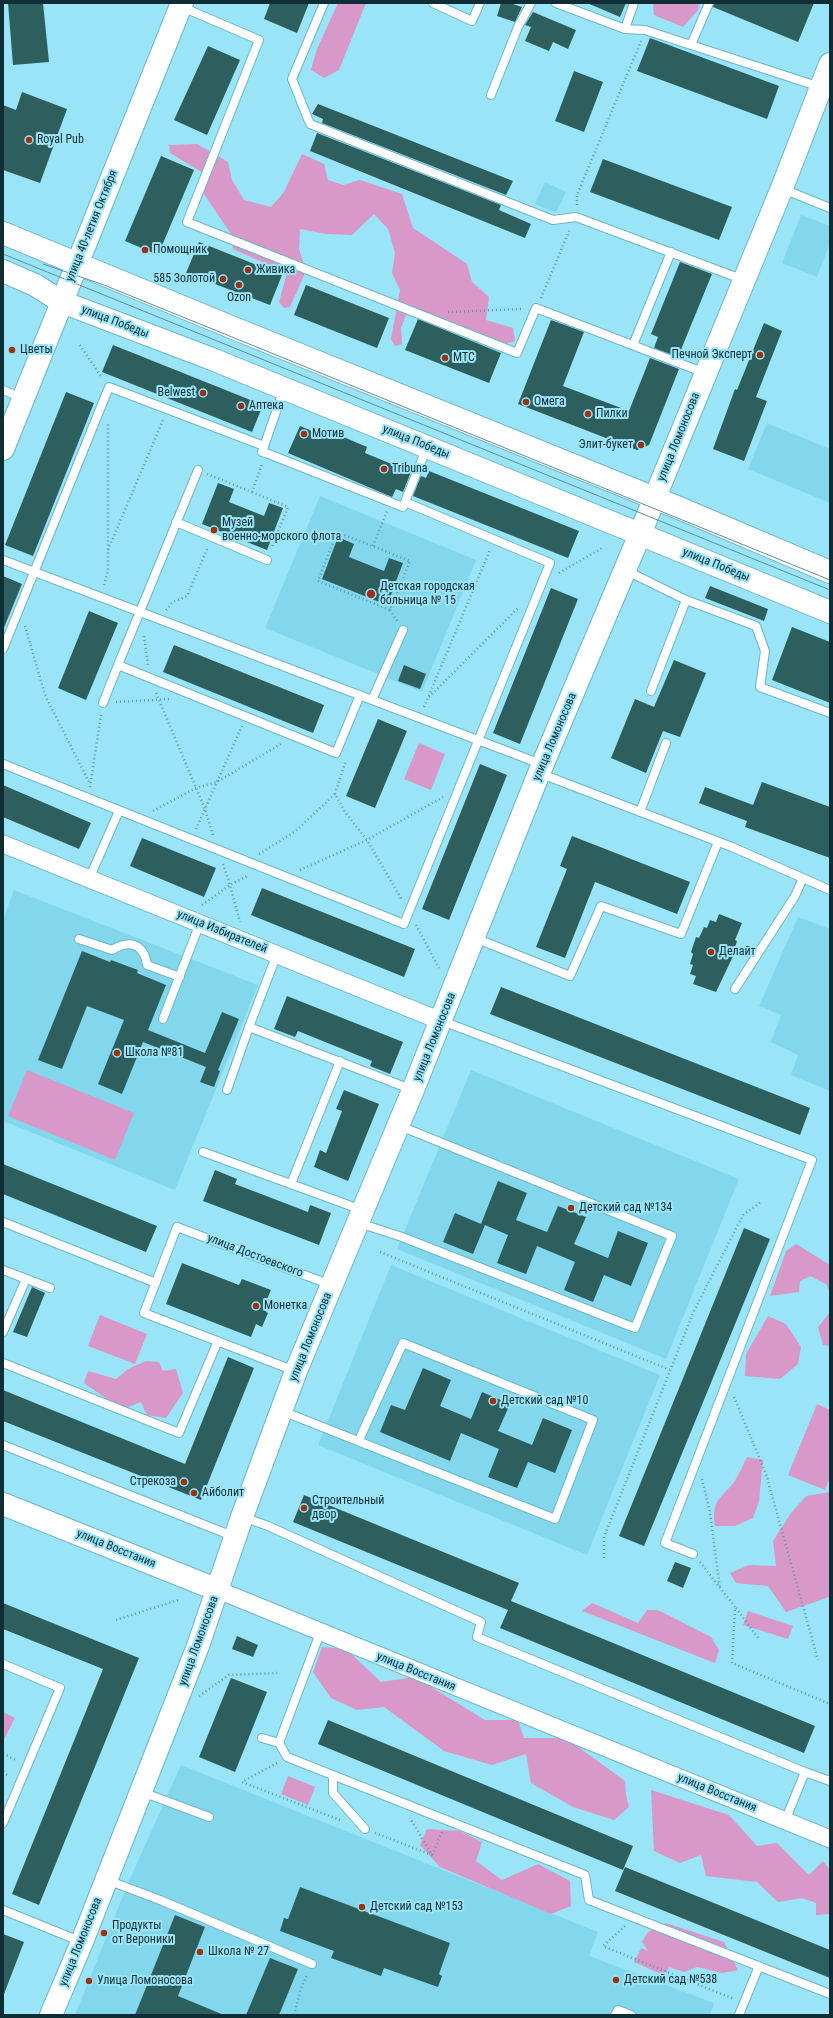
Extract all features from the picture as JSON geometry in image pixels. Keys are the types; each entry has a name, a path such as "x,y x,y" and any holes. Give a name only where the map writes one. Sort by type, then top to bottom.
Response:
{"street":[{"name":"улица 40-летия Октября","path":"3,449 181,5"},
{"name":"улица Ломоносова","path":"51,2015 82,1942 198,1646 239,1527 296,1371 414,1090 541,769 640,534 782,188 830,64"},
{"path":"3,233 830,572"},
{"name":"улица Победы","path":"3,271 34,285 62,302 284,388 830,612"},
{"name":"улица Избирателей","path":"3,844 441,1021"},
{"name":"улица Восстания","path":"3,1504 830,1839"}],"lane":[{"path":"324,3 292,79 310,124 553,220 576,217 744,280"},
{"path":"433,3 472,21 480,3"},
{"path":"491,95 518,27 531,3"},
{"path":"556,3 626,29 645,30 821,87"},
{"path":"626,29 634,3"},
{"path":"691,45 709,3"},
{"path":"181,5 259,40 187,222 517,353 536,308 706,373"},
{"path":"782,188 830,208"},
{"path":"633,345 671,252"},
{"path":"3,649 109,387 167,409 404,507 427,447"},
{"path":"265,450 284,388"},
{"path":"3,390 23,398"},
{"path":"103,703 198,470"},
{"path":"3,764 404,924 550,563 405,502"},
{"path":"176,522 267,560"},
{"path":"3,560 478,740 640,812 718,842 830,890"},
{"path":"625,570 686,600 756,626 765,651 760,687 830,714"},
{"path":"651,691 686,600"},
{"path":"372,700 403,630"},
{"path":"118,664 336,753 360,695"},
{"path":"640,812 666,743"},
{"path":"89,879 119,811"},
{"path":"474,938 570,976 600,906 681,934 718,842"},
{"path":"735,989 795,896 804,878"},
{"path":"163,1019 200,923"},
{"path":"79,939 112,950 120,945 135,946 142,950 146,956 147,965 180,977"},
{"path":"227,1090 277,954"},
{"path":"441,1021 469,1029 812,1160 666,1543 693,1554"},
{"path":"249,1027 414,1090"},
{"path":"291,1184 340,1061"},
{"path":"203,1152 291,1184 402,1237 635,1328 672,1236 399,1126"},
{"path":"3,1222 156,1283 144,1313 296,1371"},
{"name":"улица Достоевского","path":"156,1283 177,1227 332,1286"},
{"path":"3,1270 50,1288"},
{"path":"3,1332 26,1279"},
{"path":"3,1363 179,1434 218,1341"},
{"path":"282,1411 359,1440 555,1519 593,1420 403,1343 359,1440"},
{"path":"3,1445 239,1527 268,1526 481,1622 477,1638 830,1781"},
{"path":"279,1743 320,1633"},
{"path":"3,1664 60,1688 3,1823"},
{"path":"262,1738 279,1743 287,1756 585,1875 590,1900 830,1994"},
{"path":"785,1821 805,1772"},
{"path":"333,1775 333,1793 365,1829"},
{"path":"141,1791 208,1818"},
{"path":"106,1880 160,1900 312,1964"},
{"path":"3,1910 82,1942"},
{"path":"739,2015 759,1966"},
{"path":"615,2015 618,2010 631,2015"}],"path":[{"path":"417,314 536,308 576,217 577,195 645,30"},
{"path":"80,345 109,387"},
{"path":"107,552 167,409"},
{"path":"100,597 108,571 108,418"},
{"path":"252,492 265,450"},
{"path":"198,470 288,507 267,560"},
{"path":"373,546 390,502"},
{"path":"337,532 373,546 410,561 390,610 318,581 337,532"},
{"path":"159,619 172,602 187,596 212,537"},
{"path":"420,718 494,540"},
{"path":"428,697 541,584 604,547"},
{"path":"20,608 46,695 90,784"},
{"path":"140,612 150,678 205,809 230,885 238,919 251,944"},
{"path":"89,799 103,703 174,699"},
{"path":"191,839 246,717"},
{"path":"138,818 196,788 217,782 294,736"},
{"path":"247,862 296,831 335,794 346,759 336,753"},
{"path":"285,877 367,840 459,788"},
{"path":"335,794 345,812 367,840 409,912 439,968"},
{"path":"202,905 230,885 262,868"},
{"path":"604,1558 604,1537 693,1313 743,1215 761,1202"},
{"path":"380,1252 670,1370"},
{"path":"728,1382 766,1474 818,1660"},
{"path":"698,1459 710,1512 721,1589"},
{"path":"693,1554 758,1638"},
{"path":"116,1620 178,1600"},
{"path":"735,1607 732,1663 830,1704"},
{"path":"194,1700 229,1675 278,1673"},
{"path":"3,1754 16,1760"},
{"path":"3,1772 7,1775"},
{"path":"432,1856 447,1820"},
{"path":"634,1917 603,1946 744,2004"},
{"path":"294,2015 300,1991 312,1964"}],"shaded area":[{"path":"338,3 366,3 339,70 324,78 311,70 317,49"},
{"path":"653,3 699,3 698,10 683,27 654,15"},
{"path":"197,144 228,162 232,180 244,200 271,207 284,192 302,154 324,164 328,180 343,185 360,180 402,194 413,228 467,264 472,282 489,297 486,320 513,328 515,341 505,344 408,310 401,328 402,344 395,346 391,339 400,290 392,273 395,253 388,229 374,214 352,235 326,234 300,229 299,249 306,271 290,307 284,308 279,302 287,273 233,249 231,234 204,194 205,174 170,153 169,145"},
{"path":"545,182 566,192 556,213 535,204"},
{"path":"801,215 830,226 830,243 817,277 782,263"},
{"path":"767,423 830,449 830,503 748,469"},
{"name":"Детская городская больница № 15","path":"320,496 476,560 422,692 265,628"},
{"path":"419,743 445,754 431,790 404,779"},
{"name":"Школа №81","path":"14,890 258,985 175,1190 3,1121 3,920"},
{"path":"798,917 830,929 830,1091 791,1075 798,1055 771,1042 781,1015 759,1006"},
{"path":"27,1070 134,1113 115,1160 8,1116"},
{"name":"Детский сад №134","path":"471,1070 739,1179 666,1359 397,1249"},
{"path":"796,1244 830,1265 830,1293 826,1284 810,1276 800,1281 799,1292 770,1296 786,1251"},
{"name":"Детский сад №10","path":"391,1265 660,1375 587,1555 318,1445"},
{"path":"830,1312 830,1346 823,1345 818,1327"},
{"path":"100,1315 147,1334 135,1364 88,1346"},
{"path":"768,1316 786,1324 801,1347 798,1364 780,1379 745,1376 746,1354"},
{"path":"146,1361 159,1362 163,1371 176,1369 183,1393 166,1418 147,1415 141,1402 126,1408 110,1401 84,1383 88,1371 116,1379 128,1369"},
{"path":"817,1404 830,1410 830,1478 825,1490 788,1475"},
{"path":"747,1457 763,1460 759,1501 753,1518 735,1526 715,1526 714,1511 716,1505 736,1479"},
{"path":"830,1492 829,1597 786,1612 768,1586 736,1583 730,1573 749,1565 776,1566 773,1541 791,1513 806,1496"},
{"path":"592,1603 638,1623 647,1610 658,1610 711,1637 719,1650 715,1663 582,1611"},
{"path":"748,1611 793,1626 788,1639 743,1625"},
{"path":"322,1647 346,1649 381,1682 415,1677 485,1720 518,1720 524,1738 566,1738 625,1781 629,1807 614,1820 573,1807 531,1783 526,1754 492,1765 444,1751 384,1707 357,1710 331,1698 313,1672"},
{"path":"3,1712 15,1718 3,1741"},
{"name":"Детский сад №153","path":"181,1765 598,1932 589,1956 714,2003 710,2015 75,2015 129,1881"},
{"path":"288,1776 315,1787 308,1805 281,1794"},
{"path":"651,1790 729,1815 757,1846 777,1843 809,1875 823,1861 830,1870 830,1914 816,1915 816,1903 802,1898 778,1902 757,1882 706,1876 701,1855 680,1863 654,1851"},
{"path":"427,1829 460,1831 482,1842 476,1861 502,1880 538,1864 570,1881 571,1906 551,1914 440,1867 420,1845"},
{"path":"666,1923 724,1942 738,1970 722,1973 697,1967 684,1972 669,1967 665,1976 634,1962 641,1948 648,1951 642,1942 648,1932"}],"building":[{"path":"8,3 43,3 49,62 13,65"},
{"path":"270,3 309,3 297,33 264,19"},
{"path":"501,3 510,3 522,7 515,22 497,16"},
{"path":"587,3 626,3 620,17"},
{"path":"714,3 814,3 798,42 713,7"},
{"path":"533,12 576,30 568,49 553,42 549,51 525,41 531,27 525,25"},
{"path":"650,38 779,86 767,119 637,71"},
{"path":"208,46 240,60 207,135 174,120"},
{"path":"574,71 603,82 584,132 555,121"},
{"name":"Royal Pub","path":"22,92 67,109 40,183 3,170 3,105 16,110"},
{"path":"318,104 513,181 506,195 322,123 323,119 312,114"},
{"path":"317,133 501,205 499,210 531,224 525,238 310,151"},
{"path":"161,156 194,170 158,255 125,241"},
{"path":"603,159 732,207 719,240 590,192"},
{"path":"199,242 282,275 270,305 186,273"},
{"path":"680,262 712,274 678,357 654,348 658,337 651,334"},
{"path":"306,285 389,318 377,348 294,315"},
{"path":"418,319 501,353 489,383 405,350"},
{"path":"551,320 584,332 563,386 629,411 650,358 679,369 649,445 637,450 518,404"},
{"path":"764,323 782,331 756,397 767,401 744,461 713,449 735,389 737,390"},
{"path":"113,345 263,405 252,432 102,372"},
{"path":"66,392 94,403 33,556 5,545"},
{"path":"300,426 331,439 334,433 367,447 365,453 411,472 403,492 396,489 392,497 288,453"},
{"path":"429,471 579,531 568,558 413,496 421,476 426,478"},
{"path":"218,483 234,489 229,502 264,516 269,503 283,508 267,550 202,524"},
{"path":"338,537 354,544 349,557 384,571 389,558 403,563 387,605 322,579"},
{"path":"3,576 22,584 3,630"},
{"path":"710,586 768,609 764,621 705,598"},
{"path":"551,588 578,599 520,744 493,733"},
{"path":"89,611 118,623 86,700 58,688"},
{"path":"792,627 830,642 830,703 772,680"},
{"path":"174,645 324,705 313,733 163,672"},
{"path":"674,660 706,673 680,737 663,731 646,773 611,758 635,699 654,707"},
{"path":"404,665 426,674 420,689 398,681"},
{"path":"378,719 407,731 375,808 346,796"},
{"path":"480,764 507,775 449,920 422,909"},
{"path":"762,782 830,807 830,858 745,827 747,821 699,803 705,787 753,805"},
{"path":"3,785 91,823 79,849 3,817"},
{"path":"572,836 690,882 677,914 595,882 565,958 536,947 567,869 560,866"},
{"path":"142,838 216,868 204,897 130,866"},
{"path":"262,888 415,949 404,977 251,915"},
{"path":"719,914 742,923 735,940 737,941 734,950 736,950 716,992 693,984 696,976 690,974 693,965 690,964 693,954 691,952 696,937 699,938 704,927 707,928 710,920 716,922"},
{"path":"82,951 110,962 111,960 138,970 137,973 166,985 148,1030 205,1053 222,1012 239,1019 218,1070 220,1071 214,1087 200,1082 206,1067 143,1042 122,1094 98,1084 124,1020 87,1006 62,1069 38,1060"},
{"path":"501,987 810,1108 800,1135 490,1014"},
{"path":"287,996 403,1042 390,1074 370,1066 372,1061 298,1031 295,1037 274,1029"},
{"path":"344,1090 379,1104 348,1181 314,1167 320,1150 326,1153 342,1111 336,1109"},
{"path":"3,1164 157,1226 146,1252 3,1194"},
{"path":"215,1170 237,1179 235,1184 308,1212 310,1205 331,1213 319,1245 203,1201"},
{"path":"498,1181 527,1193 516,1220 547,1232 558,1206 586,1217 574,1244 608,1258 618,1231 648,1243 631,1286 604,1275 593,1302 564,1290 575,1262 537,1246 526,1274 497,1263 508,1235 485,1225 473,1254 443,1242 455,1213 481,1224"},
{"path":"744,1228 770,1239 644,1546 619,1536"},
{"path":"182,1263 239,1285 242,1279 271,1290 267,1299 270,1300 266,1312 268,1313 262,1327 256,1324 251,1337 166,1304"},
{"path":"32,1287 45,1293 27,1337 13,1332"},
{"path":"228,1357 254,1368 201,1500 3,1421 3,1390 185,1464"},
{"path":"423,1368 451,1380 440,1406 471,1419 482,1392 510,1404 498,1431 532,1445 543,1418 572,1430 555,1473 528,1462 517,1488 488,1477 499,1449 461,1433 450,1461 380,1432 391,1405 405,1410"},
{"path":"304,1495 519,1583 511,1601 815,1726 804,1753 500,1628 508,1610 293,1522"},
{"path":"675,1562 691,1568 683,1588 667,1581"},
{"path":"3,1603 139,1658 39,1905 12,1894 103,1669 3,1629"},
{"path":"237,1636 258,1645 253,1657 232,1649"},
{"path":"231,1678 267,1692 235,1772 199,1757"},
{"path":"328,1720 633,1846 623,1870 318,1744"},
{"path":"625,1867 830,1950 830,1978 615,1891"},
{"path":"300,1887 450,1943 439,1974 442,1976 438,1987 384,1968 381,1976 331,1958 334,1951 280,1931 284,1918 288,1919"},
{"path":"175,1915 205,1927 178,1996 224,2015 135,2015"},
{"path":"3,1934 24,1942 4,1994 3,1994"},
{"path":"270,1958 298,1969 279,2015 246,2015"}],"tram line":[{"path":"3,254 830,590"},
{"path":"43,264 104,285 830,580"}],"place":[{"name":"Royal Pub","path":"29,140"},
{"name":"Помощник","path":"145,250"},
{"name":"Живика","path":"248,270"},
{"name":"585 Золотой","path":"223,279"},
{"name":"Ozon","path":"239,285"},
{"name":"Цветы","path":"12,350"},
{"name":"Печной Эксперт","path":"760,355"},
{"name":"МТС","path":"445,358"},
{"name":"Belwest","path":"203,393"},
{"name":"Омега","path":"526,402"},
{"name":"Аптека","path":"241,406"},
{"name":"Пилки","path":"588,414"},
{"name":"Мотив","path":"304,434"},
{"name":"Элит-букет","path":"641,445"},
{"name":"Tribuna","path":"384,469"},
{"name":"Музей военно-морского флота","path":"214,530"},
{"name":"Детская городская больница № 15","path":"371,594"},
{"name":"Делайт","path":"711,952"},
{"name":"Школа №81","path":"117,1053"},
{"name":"Детский сад №134","path":"571,1208"},
{"name":"Монетка","path":"256,1306"},
{"name":"Детский сад №10","path":"493,1401"},
{"name":"Стрекоза","path":"184,1482"},
{"name":"Айболит","path":"194,1493"},
{"name":"Строительный двор","path":"304,1508"},
{"name":"Детский сад №153","path":"362,1907"},
{"name":"Продукты от Вероники","path":"104,1933"},
{"name":"Школа № 27","path":"200,1952"},
{"name":"Детский сад №538","path":"616,1980"},
{"name":"Улица Ломоносова","path":"89,1981"}]}
